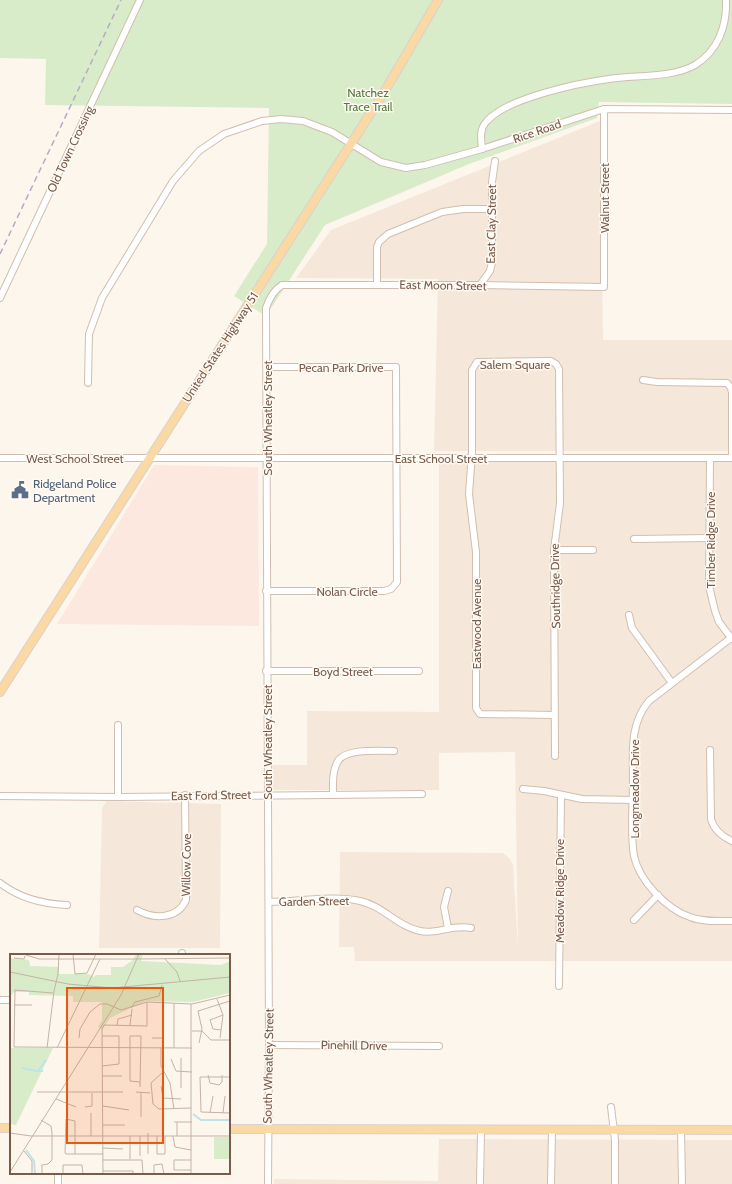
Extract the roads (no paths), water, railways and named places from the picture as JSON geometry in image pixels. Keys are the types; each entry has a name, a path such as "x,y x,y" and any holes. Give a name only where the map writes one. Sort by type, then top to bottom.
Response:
{"main road":[{"name":"United States Highway 51","path":"0,692 409,52 438,0"},
{"path":"230,1129 732,1130"}],"street":[{"name":"Old Town Crossing","path":"0,298 140,0"},
{"path":"482,149 480,135 484,125 498,113 514,105 577,84 669,73 694,65 708,55 719,39 725,23 726,0"},
{"name":"Rice Road","path":"88,383 90,334 102,298 173,181 199,151 214,139 235,129 262,121 281,119 303,121 332,132 349,144 381,162 406,168 425,165 482,149 604,108 732,110"},
{"name":"Walnut Street","path":"604,108 604,287"},
{"name":"East Clay Street","path":"480,285 490,271 492,262 492,182 495,161"},
{"path":"376,284 377,247 379,242 388,234 442,212 463,209 493,209"},
{"name":"East Moon Street","path":"268,301 277,288 282,285 376,284 604,287"},
{"name":"South Wheatley Street","path":"268,301 266,308 266,671 269,902 268,1184"},
{"name":"Salem Square","path":"471,458 472,370 474,364 480,362 551,361 556,364 559,369 559,459"},
{"name":"Pecan Park Drive","path":"267,367 396,367 396,458"},
{"path":"643,380 657,382 727,383 732,392 732,458"},
{"name":"West School Street","path":"0,458 149,458"},
{"name":"East School Street","path":"149,458 732,458"},
{"name":"Nolan Circle","path":"266,591 391,590 397,582 396,458"},
{"name":"Eastwood Avenue","path":"471,458 469,494 476,552 477,711 480,714 555,715"},
{"name":"Southridge Drive","path":"555,715 554,550 560,503 559,459"},
{"name":"Timber Ridge Drive","path":"710,459 709,538 711,597 719,622 732,639"},
{"path":"634,539 709,538"},
{"path":"554,550 593,550"},
{"path":"629,615 632,628 672,683"},
{"name":"Longmeadow Drive","path":"732,639 649,701 643,708 635,725 633,741 634,856 642,874 658,895 680,913 700,920 732,921"},
{"name":"Boyd Street","path":"266,671 419,671"},
{"path":"555,715 555,756"},
{"path":"118,726 118,797"},
{"path":"710,750 711,818 720,834 732,841"},
{"path":"333,795 334,772 338,760 345,755 357,752 394,751"},
{"path":"524,789 582,799 633,800"},
{"name":"East Ford Street","path":"0,796 118,797 422,794"},
{"name":"Meadow Ridge Drive","path":"559,986 561,795"},
{"name":"Willow Cove","path":"137,910 146,915 166,915 179,911 186,900 185,796"},
{"path":"0,883 12,893 50,905 67,905"},
{"path":"448,891 444,907 448,928"},
{"path":"634,920 658,895"},
{"name":"Garden Street","path":"269,902 360,901 374,906 402,925 419,931 430,931 456,926 471,928"},
{"name":"Pinehill Drive","path":"269,1045 438,1046"},
{"path":"611,1107 614,1130 615,1184"},
{"path":"480,1184 481,1130"},
{"path":"551,1184 552,1130"},
{"path":"681,1130 682,1184"}],"railway":[{"path":"0,254 121,0"}],"place":[{"name":"Ridgeland Police Department","path":"20,490"}],"park label":[{"name":"Natchez Trace Trail","path":"368,99"}]}
